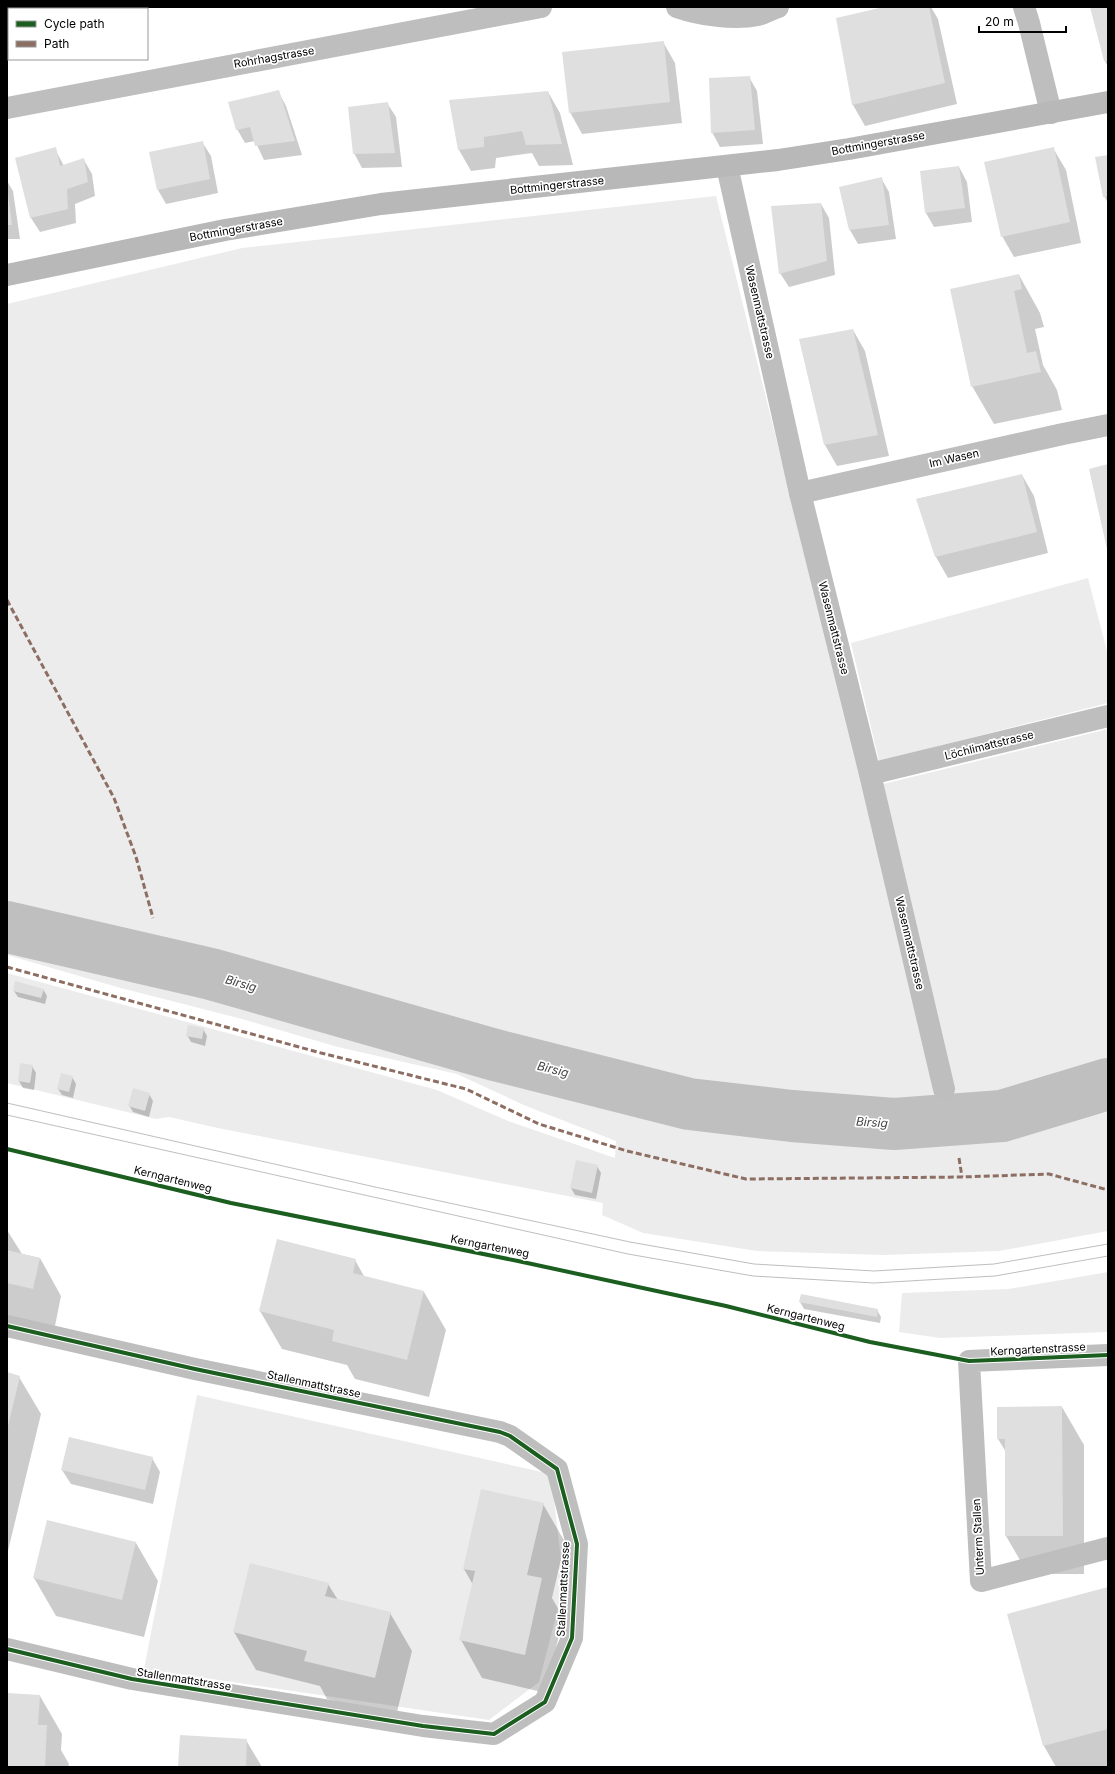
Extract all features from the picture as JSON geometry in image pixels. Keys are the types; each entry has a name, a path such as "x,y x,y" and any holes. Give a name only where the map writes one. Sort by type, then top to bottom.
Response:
{"main road":[{"name":"Bottmingerstrasse","path":"7,275 225,230 381,204 727,166 848,149 1108,102"}],"street":[{"name":"Rohrhagstrasse","path":"7,108 541,7"},
{"path":"677,7 700,13 724,16 758,15 778,7"},
{"path":"1024,7 1051,112"},
{"name":"Wasenmattstrasse","path":"727,166 800,493 870,774 944,1089"},
{"name":"Im Wasen","path":"800,493 1108,425"},
{"name":"Löchlimattstrasse","path":"870,774 1108,716"},
{"name":"Stallenmattstrasse","path":"7,1326 195,1369 493,1431 510,1436 557,1469 577,1544 572,1638 545,1702 494,1734 423,1726 132,1679 7,1649"},
{"name":"Kerngartenstrasse","path":"969,1361 1108,1355"},
{"name":"Unterm Stallen","path":"969,1361 981,1582 1108,1548"}],"shaded area":[{"path":"716,196 863,789 1108,729 1108,1231 999,1251 884,1255 757,1251 643,1233 602,1215 603,1203 213,1127 169,1117 156,1119 7,1083 7,973 437,1090 508,1121 615,1158 616,1141 526,1106 457,1074 338,1047 242,1019 117,987 7,955 7,304 242,248"},
{"path":"1088,578 1108,655 1108,703 879,761 851,643"},
{"path":"1108,1272 1108,1332 940,1338 899,1332 902,1293 1008,1289"},
{"path":"197,1395 551,1474 564,1585 539,1682 489,1720 144,1669"}],"building":[{"path":"884,7 929,7 945,83 852,105 836,18"},
{"path":"1090,7 1108,7 1108,61 1104,61"},
{"path":"664,41 670,102 569,113 562,52"},
{"path":"750,76 755,130 711,133 709,78"},
{"path":"279,90 295,141 255,146 250,127 236,130 228,102"},
{"path":"548,91 562,144 526,145 522,131 484,137 484,147 458,150 449,100"},
{"path":"388,102 395,153 353,154 348,107"},
{"path":"203,141 210,179 157,190 149,152"},
{"path":"56,147 60,166 84,158 88,182 67,189 68,209 30,218 15,158"},
{"path":"1054,147 1070,222 1001,237 984,162"},
{"path":"1108,155 1108,196 1103,197 1095,157"},
{"path":"959,166 965,208 925,213 920,171"},
{"path":"882,177 889,225 849,230 839,187"},
{"path":"8,194 12,225 7,225"},
{"path":"821,203 827,261 779,274 771,206"},
{"path":"1019,274 1022,289 1014,291 1027,353 1036,351 1041,372 971,387 950,289"},
{"path":"853,329 878,435 824,445 799,339"},
{"path":"1108,464 1108,549 1107,549 1089,469"},
{"path":"1022,474 1037,532 935,557 916,499"},
{"path":"15,981 44,989 41,998 13,991"},
{"path":"188,1025 204,1028 202,1039 186,1036"},
{"path":"20,1063 33,1065 30,1083 18,1081"},
{"path":"61,1073 73,1076 69,1092 57,1089"},
{"path":"133,1088 150,1093 145,1111 128,1106"},
{"path":"576,1160 598,1165 592,1193 570,1188"},
{"path":"277,1239 356,1259 353,1273 424,1291 407,1360 332,1341 334,1330 259,1311"},
{"path":"7,1250 40,1258 33,1289 7,1283"},
{"path":"801,1294 878,1309 877,1317 799,1302"},
{"path":"7,1372 20,1376 8,1426 7,1426"},
{"path":"1062,1406 1063,1536 1005,1536 1005,1439 997,1439 997,1407"},
{"path":"69,1437 153,1457 145,1490 61,1470"},
{"path":"481,1489 544,1503 527,1575 542,1578 525,1655 459,1640 475,1571 463,1569"},
{"path":"47,1520 136,1542 122,1600 33,1578"},
{"path":"250,1563 329,1583 325,1596 391,1612 375,1678 304,1661 307,1651 233,1632"},
{"path":"1108,1587 1108,1729 1043,1746 1007,1614"},
{"path":"7,1693 40,1695 38,1725 47,1725 45,1767 7,1766"},
{"path":"180,1735 247,1739 246,1767 178,1767"}],"waterway":[{"name":"Birsig","path":"7,927 211,974 495,1055 689,1104 792,1116 894,1124 1002,1116 1108,1084"}],"tram line":[{"path":"7,1103 375,1187 630,1242 754,1264 874,1271 994,1264 1108,1244"},
{"path":"7,1115 628,1254 753,1276 874,1283 995,1276 1108,1256"}],"marked path":[{"path":"7,600 114,798 136,857 153,918"},
{"path":"7,967 321,1053 466,1089 539,1124 627,1151 746,1179 962,1177 1049,1174 1108,1190"},
{"path":"959,1158 962,1177"}],"cycle path":[{"name":"Kerngartenweg","path":"7,1149 231,1203 518,1261 726,1306 870,1342 969,1361 1108,1355"},
{"path":"7,1326 195,1369 500,1432 510,1436 557,1469 577,1544 572,1638 545,1702 494,1734 423,1726 132,1679 7,1649"}]}
